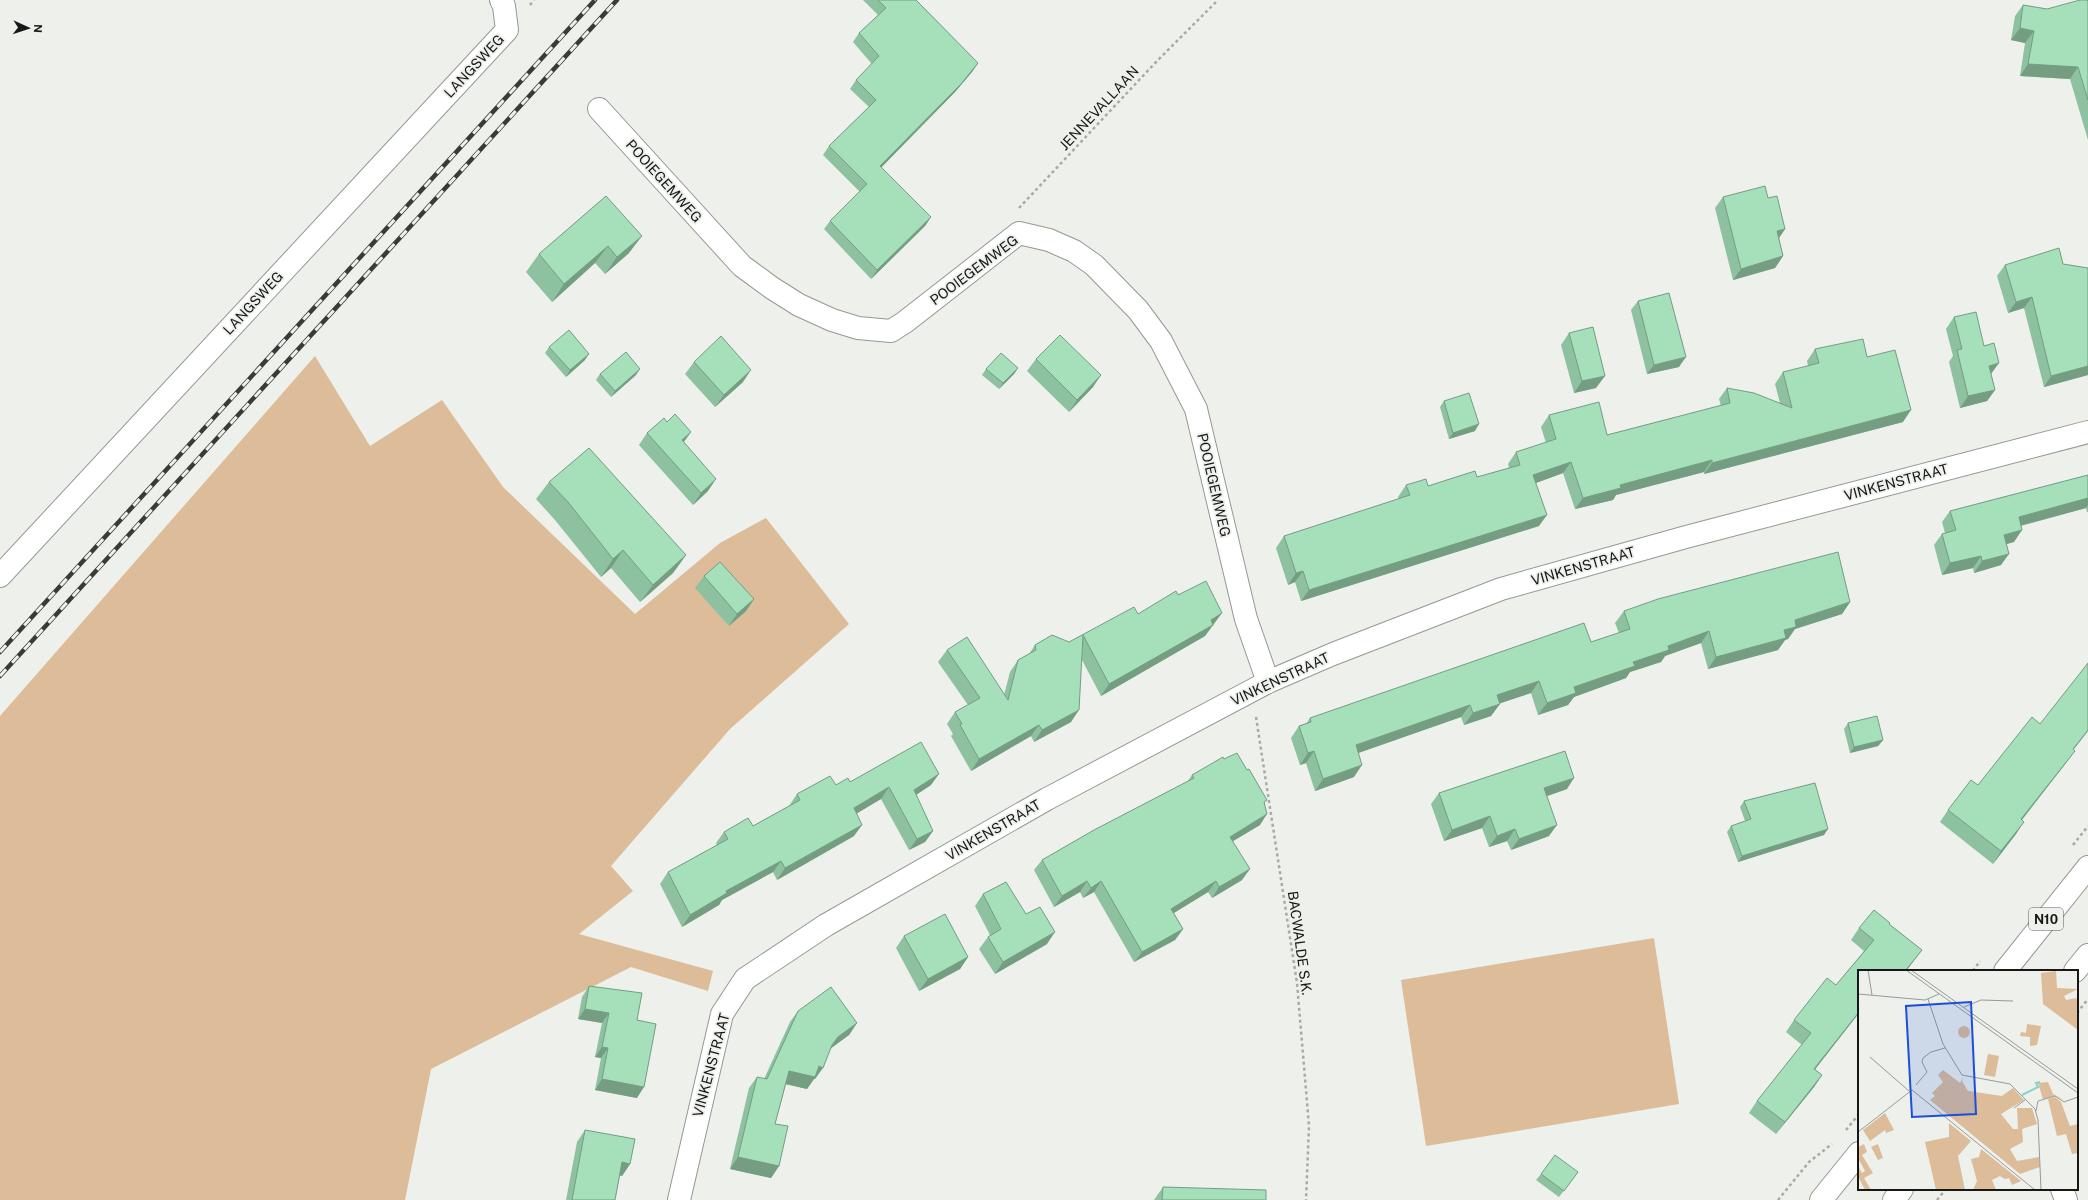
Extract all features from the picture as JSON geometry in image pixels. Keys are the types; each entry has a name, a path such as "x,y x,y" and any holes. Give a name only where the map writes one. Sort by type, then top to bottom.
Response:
{"street":[{"name":"LANGSWEG","path":"0,576 507,30 504,6 501,0"},
{"name":"POOIEGEMWEG","path":"599,109 742,266 772,288 799,304 832,320 858,328 891,331 1019,233 1055,243 1074,251 1094,265 1138,310 1161,341 1196,409 1246,619 1260,686"},
{"name":"VINKENSTRAAT","path":"679,1200 722,1014 745,979 826,925 1047,799 1260,686 1333,654 1501,589 1686,537 2088,432"},
{"name":"N10","path":"2006,970 2088,867"},
{"path":"2076,970 2088,955"},
{"path":"1821,1200 1858,1154"},
{"path":"1894,1200 1901,1190"},
{"path":"2062,1190 2066,1200"}],"path":[{"name":"JENNEVALLAAN","path":"1019,233 1009,218 1157,61 1218,0"},
{"name":"BACWALDE S.K.","path":"1260,686 1297,983 1309,1126 1306,1200"},
{"path":"2078,1012 2088,999"},
{"path":"1841,1136 1858,1115"},
{"path":"1778,1200 1809,1162 1836,1141"},
{"path":"1938,1200 1945,1190"}],"shaded area":[{"path":"315,356 370,446 442,400 503,487 635,614 720,543 766,518 849,624 730,729 611,866 633,891 579,934 713,971 708,991 631,967 431,1069 405,1200 0,1200 0,716"},
{"path":"1654,938 1679,1104 1426,1146 1401,980"}],"building":[{"path":"878,0 916,0 978,63 961,84 880,166 931,217 877,270 830,221 867,184 829,146 876,100 856,80 879,56 859,33 886,8"},
{"path":"2080,0 2087,0 2088,2 2088,100 2078,67 2028,64 2034,31 2020,28 2023,5 2047,9"},
{"path":"1765,186 1768,198 1777,196 1785,229 1777,231 1783,256 1741,269 1723,197"},
{"path":"606,196 642,236 617,257 608,246 564,284 539,254"},
{"path":"2059,248 2063,264 2088,268 2088,366 2051,376 2032,297 2016,302 2005,265"},
{"path":"1669,293 1686,357 1654,365 1638,301"},
{"path":"1976,312 1984,346 1994,343 1999,363 1989,366 1995,390 1968,396 1957,350 1962,349 1954,317"},
{"path":"1593,327 1605,376 1582,381 1569,333"},
{"path":"569,330 589,354 570,370 549,347"},
{"path":"1060,335 1101,375 1077,400 1036,359"},
{"path":"721,336 751,370 724,395 694,362"},
{"path":"1863,339 1867,357 1895,350 1911,410 1712,463 1712,460 1620,485 1621,488 1583,498 1571,462 1533,475 1547,515 1309,590 1303,571 1296,573 1284,536 1410,495 1406,485 1426,479 1428,486 1475,471 1477,477 1520,465 1516,452 1556,439 1549,415 1599,402 1607,435 1730,403 1727,388 1754,393 1792,408 1783,372 1819,363 1815,349"},
{"path":"626,352 640,369 615,391 600,374"},
{"path":"1001,353 1018,368 1003,383 986,369"},
{"path":"1469,393 1479,424 1453,433 1444,401"},
{"path":"675,414 691,432 682,440 716,479 701,493 647,433 664,418 667,422"},
{"path":"589,448 686,555 653,585 623,550 613,559 568,502 549,482"},
{"path":"2088,475 2088,498 2019,517 2022,530 2004,535 2009,554 1982,561 1981,556 1950,563 1942,534 1956,530 1950,511"},
{"path":"1838,552 1850,602 1795,620 1796,627 1784,630 1786,638 1716,657 1709,631 1668,646 1669,650 1633,662 1635,666 1574,687 1576,693 1547,703 1539,681 1497,695 1500,704 1473,713 1470,705 1356,745 1362,765 1323,779 1314,751 1308,753 1299,726 1311,722 1310,718 1584,623 1591,642 1630,629 1624,611 1658,599"},
{"path":"720,562 754,599 737,614 704,576"},
{"path":"1206,581 1222,613 1211,620 1213,625 1109,684 1083,635 1079,710 1042,730 1039,725 979,759 960,725 962,724 955,712 980,698 947,650 967,637 1008,700 1018,660 1036,650 1035,645 1052,635 1069,642 1134,607 1138,614 1176,591 1178,595"},
{"path":"2088,663 2088,730 2073,749 2075,751 2021,819 2024,822 2001,851 1948,810 1971,780 1978,785 2032,717 2040,724"},
{"path":"1877,716 1883,740 1854,747 1848,723"},
{"path":"921,742 939,774 914,790 933,831 917,839 889,787 854,808 862,825 785,868 781,861 726,891 727,893 690,915 668,872 728,839 724,832 748,818 753,826 800,800 797,794 830,776 836,785 848,778 850,782"},
{"path":"1565,751 1574,778 1544,788 1557,825 1519,839 1515,829 1497,836 1490,816 1452,830 1439,793"},
{"path":"1237,753 1247,770 1249,769 1267,800 1264,802 1267,814 1230,837 1250,869 1219,887 1216,881 1171,909 1183,929 1142,952 1101,881 1091,888 1087,881 1062,896 1042,860 1094,830 1194,778 1192,775 1223,757 1224,759"},
{"path":"1815,783 1828,829 1742,856 1731,826 1751,819 1744,801"},
{"path":"1006,882 1026,914 1040,907 1055,932 1003,962 988,937 1001,929 983,894"},
{"path":"1874,910 1922,950 1906,970 1858,970 1858,1013 1814,1069 1822,1075 1785,1122 1757,1101 1811,1033 1794,1020 1827,978 1836,985 1874,940 1859,928"},
{"path":"945,914 968,957 928,979 904,936"},
{"path":"589,986 642,993 637,1020 656,1024 644,1087 602,1079 608,1048 602,1047 609,1013 585,1009"},
{"path":"831,987 857,1023 838,1037 832,1045 823,1068 819,1066 815,1077 789,1071 775,1124 788,1126 779,1166 738,1157 757,1077 767,1079 798,1011"},
{"path":"585,1130 635,1139 630,1164 622,1162 615,1200 572,1200"},
{"path":"1555,1155 1578,1172 1564,1191 1541,1174"},
{"path":"1163,1187 1266,1190 1266,1200 1162,1200"}],"railway":[{"path":"0,652 595,0"},
{"path":"0,676 617,0"}]}
